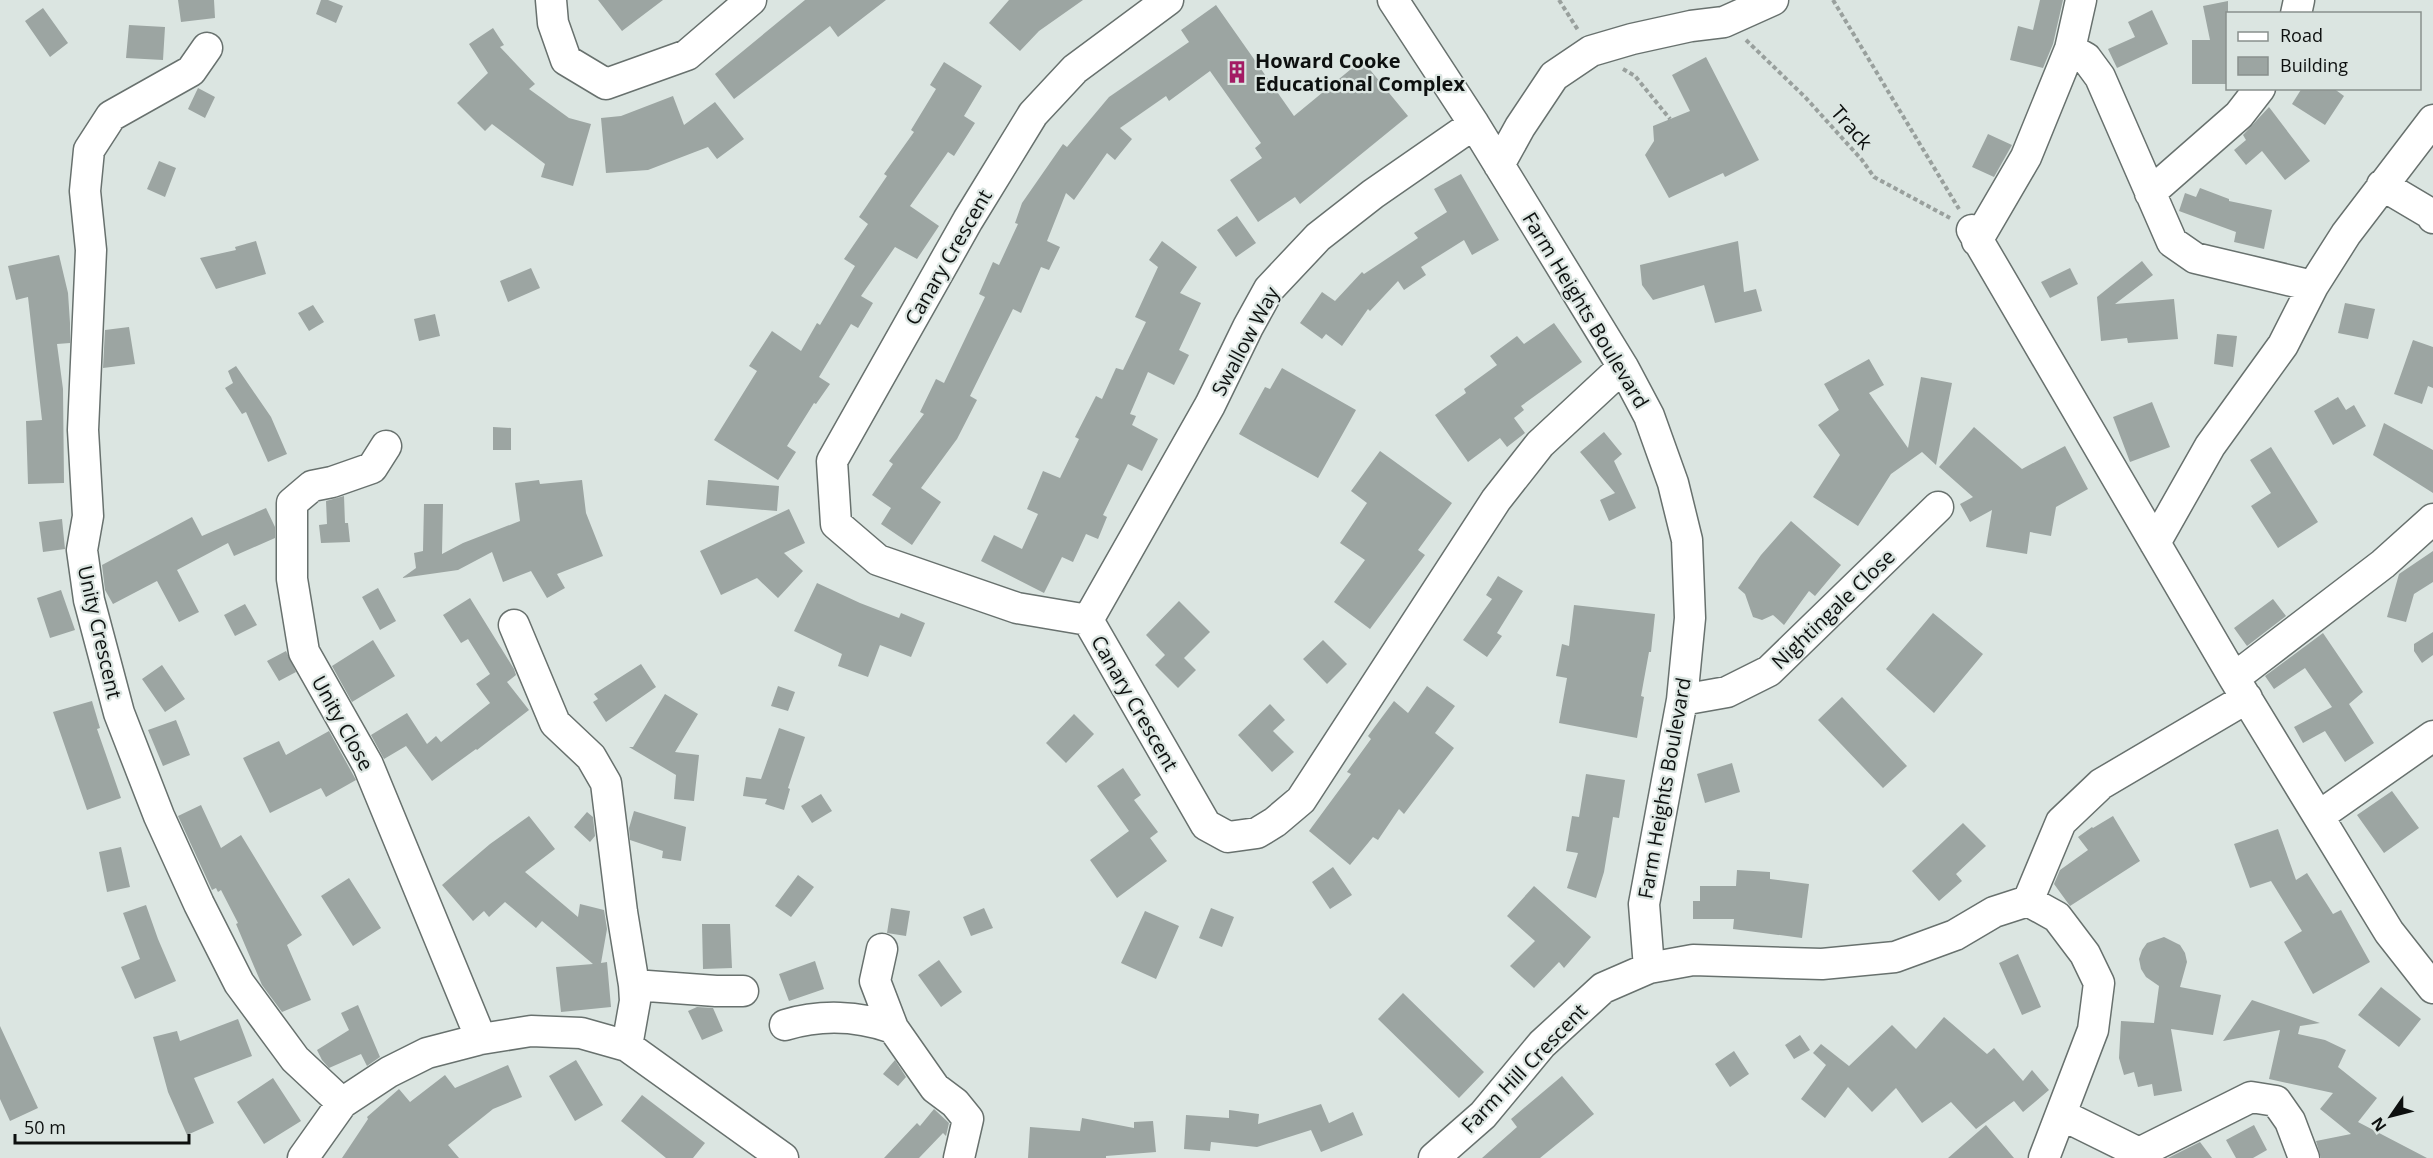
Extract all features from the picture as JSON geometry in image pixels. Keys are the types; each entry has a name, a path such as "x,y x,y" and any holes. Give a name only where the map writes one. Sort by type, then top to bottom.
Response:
{"street":[{"path":"552,0 553,23 566,60 606,84 687,55 751,0"},
{"name":"Canary Crescent","path":"1168,0 1076,69 1033,114 968,220 832,461 836,524 878,560 1017,608 1088,620 1206,825 1228,837 1257,833 1275,822 1301,800 1496,500 1540,444 1623,367"},
{"name":"Farm Heights Boulevard","path":"1393,0 1474,124 1623,367 1649,416 1673,483 1687,540 1690,618 1682,700 1644,904 1649,968"},
{"path":"1499,165 1520,127 1554,76 1591,51 1652,35 1724,22 1773,0"},
{"path":"2081,0 2070,49 2026,157 1975,235 2241,688 2389,932 2433,988"},
{"name":"Unity Crescent","path":"207,48 191,70 111,116 88,150 85,191 91,250 83,430 88,516 82,550 89,600 118,713 159,816 199,904 239,983 295,1059 342,1103"},
{"path":"2070,49 2086,58 2100,77 2172,242 2195,258 2313,286"},
{"path":"2150,193 2239,115 2258,90"},
{"path":"2155,543 2210,446 2283,345 2313,286 2346,234 2433,120"},
{"name":"Swallow Way","path":"1088,620 1210,405 1269,289 1318,237 1373,194 1474,124"},
{"path":"2382,185 2432,215"},
{"name":"Unity Close","path":"386,446 372,468 312,486 292,503 294,589 304,652 368,765 482,1039"},
{"name":"Nightingale Close","path":"1682,700 1727,692 1770,670 1938,507"},
{"path":"2028,901 2061,822 2101,784 2241,688 2433,519"},
{"path":"514,626 555,723 591,756 606,783 622,912 634,985 635,1001 627,1046"},
{"path":"2319,816 2433,736"},
{"path":"1649,968 1693,960 1822,964 1895,957 1955,935 1994,912 2028,901 2057,916 2085,954 2099,983 2093,1030 2044,1158"},
{"path":"882,949 875,981 893,1028 935,1088 955,1103 968,1119 959,1158"},
{"name":"Farm Hill Crescent","path":"1434,1158 1483,1115 1542,1044 1603,988 1649,968"},
{"path":"634,985 723,992 743,991"},
{"path":"785,1025 799,1021 852,1017 893,1028"},
{"path":"303,1158 342,1103 389,1072 427,1053 482,1039 531,1031 581,1034 627,1046 783,1158"},
{"path":"2062,1115 2139,1153 2250,1097 2276,1101 2290,1121 2304,1158"}],"path":[{"path":"1833,0 1975,235"},
{"name":"Track","path":"1724,22 1762,54 1805,97 1862,160 1874,177 1975,235"}],"building":[{"path":"178,0 214,0 215,18 181,22"},
{"path":"321,0 328,0 343,6 336,23 316,14"},
{"path":"598,0 663,0 622,31"},
{"path":"805,0 886,0 838,37 830,26 734,99 715,74"},
{"path":"1009,0 1083,0 1039,31 1020,51 989,23"},
{"path":"2040,0 2063,0 2053,44 2043,68 2010,60 2018,26 2033,30"},
{"path":"2228,1 2226,84 2192,84 2192,40 2210,40 2203,6"},
{"path":"1216,5 1294,116 1362,60 1408,116 1300,204 1295,197 1258,222 1230,180 1262,158 1255,148 1261,143 1210,71 1169,101 1166,96 1120,128 1132,139 1115,160 1107,153 1074,200 1066,193 1047,241 1060,247 1049,270 1041,267 1021,313 1013,309 970,396 977,400 957,439 921,488 941,502 912,545 881,524 891,508 872,495 893,464 889,461 924,414 920,412 936,379 944,383 985,297 979,294 993,262 999,265 1018,224 1015,223 1022,203 1063,144 1067,147 1109,97 1189,42 1181,30"},
{"path":"43,8 68,43 50,57 25,21"},
{"path":"2152,10 2168,44 2117,68 2108,49 2135,37 2128,22"},
{"path":"129,25 165,27 163,60 126,58"},
{"path":"493,28 504,45 500,47 535,84 529,89 569,118 591,124 573,186 541,177 545,164 492,124 485,131 457,103 488,73 469,44"},
{"path":"1706,57 1759,160 1725,177 1723,173 1669,198 1645,155 1654,141 1653,126 1690,111 1672,75"},
{"path":"944,62 982,86 964,116 975,123 954,156 948,152 910,206 939,226 917,259 895,247 861,296 873,303 858,328 851,324 819,377 830,384 816,404 814,403 787,446 796,452 778,480 714,440 757,371 749,366 772,331 801,351 817,323 820,325 855,266 844,259 868,224 859,217 887,176 884,174 914,132 911,130 936,89 930,85"},
{"path":"198,88 215,97 205,118 188,109"},
{"path":"2301,90 2336,90 2344,96 2325,125 2292,104"},
{"path":"673,96 684,125 715,102 744,139 717,159 708,147 648,170 606,173 601,118 621,116"},
{"path":"2269,107 2310,161 2285,180 2262,151 2246,165 2234,150 2246,140 2243,135"},
{"path":"1988,134 2012,145 1994,177 1972,167"},
{"path":"159,161 176,168 165,197 147,189"},
{"path":"1461,174 1499,240 1472,255 1464,240 1421,267 1426,275 1404,290 1398,281 1370,311 1368,309 1342,346 1326,334 1322,339 1300,323 1322,292 1335,301 1362,272 1364,274 1418,238 1414,233 1447,212 1434,189"},
{"path":"2200,188 2229,199 2229,201 2272,210 2264,249 2234,242 2236,232 2179,211 2185,193 2196,197"},
{"path":"1237,216 1256,243 1236,257 1217,230"},
{"path":"256,241 266,274 216,289 200,258 236,250 235,247"},
{"path":"1162,241 1197,267 1180,293 1201,303 1179,350 1189,355 1174,385 1148,372 1130,414 1136,416 1132,425 1158,439 1142,471 1128,464 1103,515 1107,517 1098,539 1086,534 1073,562 1062,557 1044,593 981,561 994,535 1022,549 1038,514 1027,509 1043,471 1060,478 1079,439 1075,437 1096,396 1102,399 1116,368 1123,370 1146,322 1135,317 1158,267 1149,260"},
{"path":"1738,241 1744,292 1756,289 1762,311 1715,323 1704,285 1653,300 1642,285 1640,265"},
{"path":"59,255 68,293 70,323 70,343 57,344 63,389 64,483 28,484 26,421 42,420 28,297 16,300 8,266"},
{"path":"2142,261 2153,275 2115,304 2174,299 2178,339 2128,343 2127,338 2101,341 2097,297"},
{"path":"531,268 540,288 508,302 500,281"},
{"path":"2070,268 2078,284 2050,298 2041,282"},
{"path":"2345,303 2375,309 2368,339 2338,333"},
{"path":"313,305 324,322 309,331 298,313"},
{"path":"435,314 440,336 419,341 414,319"},
{"path":"1554,323 1582,362 1521,406 1524,410 1514,418 1525,433 1507,447 1500,438 1468,462 1435,415 1466,393 1464,389 1497,365 1490,356 1517,336 1524,344"},
{"path":"129,327 135,364 103,368 105,330"},
{"path":"2217,334 2237,336 2233,367 2214,364"},
{"path":"2413,340 2433,347 2433,388 2428,386 2422,404 2394,394"},
{"path":"1869,359 1884,385 1869,393 1908,448 1921,377 1952,383 1936,465 1922,452 1891,474 1858,526 1813,497 1840,455 1818,425 1839,410 1824,384"},
{"path":"236,366 271,417 287,454 268,462 246,412 242,414 225,388 233,383 228,371"},
{"path":"1282,368 1356,410 1318,478 1239,434 1265,387 1270,389"},
{"path":"2338,397 2346,410 2354,405 2366,426 2333,445 2314,411"},
{"path":"2152,402 2170,447 2130,462 2113,417"},
{"path":"2384,423 2433,450 2433,493 2373,455"},
{"path":"493,427 511,428 511,450 493,450"},
{"path":"1974,427 2022,469 2065,446 2088,489 2056,507 2051,536 2030,532 2027,554 1986,547 1992,510 1970,522 1960,504 1973,497 1939,467"},
{"path":"1604,432 1622,454 1614,461 1636,508 1609,521 1600,500 1615,493 1580,452"},
{"path":"2271,447 2318,522 2278,548 2251,506 2271,493 2250,460"},
{"path":"1380,451 1452,503 1418,550 1425,555 1370,629 1334,602 1365,560 1340,543 1367,503 1351,491"},
{"path":"539,480 540,484 582,480 586,513 603,556 557,574 565,588 547,598 531,571 503,582 492,552 458,570 402,578 416,568 414,553 423,551 424,504 443,504 442,554 463,543 520,521 515,483"},
{"path":"708,480 779,486 777,511 706,505"},
{"path":"344,496 345,523 348,523 350,542 321,543 319,525 327,524 326,501"},
{"path":"266,508 275,527 275,538 234,556 228,543 177,570 199,612 179,622 157,581 113,604 105,590 102,565 192,517 202,536"},
{"path":"789,509 805,543 784,553 803,571 778,598 757,578 721,595 700,551"},
{"path":"62,519 65,549 43,552 39,522"},
{"path":"1791,521 1841,565 1815,596 1809,591 1784,625 1773,615 1762,620 1753,617 1745,594 1738,588 1761,555"},
{"path":"2433,551 2433,582 2414,594 2406,622 2387,617 2399,574"},
{"path":"1498,576 1523,591 1497,633 1502,636 1487,657 1463,640 1492,599 1486,595"},
{"path":"817,583 899,618 901,613 925,623 911,657 880,645 868,677 838,666 842,654 794,631"},
{"path":"378,588 396,621 380,630 362,597"},
{"path":"61,590 75,630 50,638 37,598"},
{"path":"470,598 514,669 516,675 507,682 529,710 432,781 406,746 384,759 371,735 407,713 427,744 436,736 441,742 490,703 476,684 490,674 468,639 461,643 443,615"},
{"path":"2273,599 2286,616 2247,646 2234,628"},
{"path":"1179,601 1210,632 1184,658 1196,670 1178,688 1155,665 1165,655 1146,635"},
{"path":"245,604 257,625 235,636 224,615"},
{"path":"1574,605 1655,614 1651,652 1649,652 1641,696 1644,697 1637,738 1559,723 1567,678 1556,676 1562,644 1569,646"},
{"path":"1933,613 1983,654 1934,713 1886,669"},
{"path":"2433,632 2433,655 2422,663 2414,651 2414,644"},
{"path":"2323,633 2363,692 2349,704 2374,743 2345,762 2325,731 2303,743 2294,727 2332,707 2305,668 2274,689 2265,676"},
{"path":"373,640 395,676 352,702 332,666"},
{"path":"1323,640 1347,664 1327,684 1303,659"},
{"path":"286,651 296,672 279,681 267,661"},
{"path":"641,664 656,687 606,722 593,702 598,699 594,694"},
{"path":"162,665 185,699 165,712 142,679"},
{"path":"778,686 795,692 788,711 771,706"},
{"path":"1427,686 1455,706 1435,733 1454,748 1404,814 1399,809 1378,840 1373,837 1350,865 1309,831 1351,774 1347,772 1371,739 1368,736 1394,701 1408,713"},
{"path":"665,694 698,714 675,752 699,755 694,801 674,799 676,775 629,747 633,747"},
{"path":"1842,697 1907,766 1883,788 1818,720"},
{"path":"92,701 100,728 97,729 121,798 87,810 53,712"},
{"path":"1270,704 1285,720 1273,731 1294,752 1272,772 1238,735"},
{"path":"1074,714 1094,734 1066,763 1046,743"},
{"path":"176,720 190,755 163,766 148,730"},
{"path":"779,728 805,737 788,788 790,789 784,810 765,804 767,799 743,796 746,777 761,779"},
{"path":"329,731 356,780 326,797 321,788 270,813 243,758 279,741 286,755"},
{"path":"1732,763 1740,792 1705,803 1697,774"},
{"path":"1123,768 1141,795 1134,800 1158,832 1150,838 1167,861 1117,898 1090,860 1129,831 1097,786"},
{"path":"1586,774 1625,780 1619,818 1613,817 1604,872 1596,898 1567,888 1578,853 1566,851 1572,816 1579,817"},
{"path":"2392,791 2419,828 2384,853 2357,815"},
{"path":"821,794 832,811 812,823 801,806"},
{"path":"201,805 221,848 241,835 302,935 287,945 311,1000 282,1012 262,985 236,924 238,923 221,890 218,892 216,888 212,890 178,816"},
{"path":"634,811 686,827 681,861 662,858 663,851 630,840 629,828"},
{"path":"587,812 593,817 595,836 590,842 574,827"},
{"path":"529,816 555,849 525,872 578,917 580,904 604,910 607,929 601,963 607,962 611,1007 561,1012 556,967 593,964 542,921 536,928 505,902 489,917 484,911 473,921 442,885 490,844"},
{"path":"2113,816 2140,861 2070,906 2054,884 2060,870 2088,850 2078,837"},
{"path":"1963,823 1986,846 1956,874 1962,881 1939,901 1912,871"},
{"path":"2278,829 2296,880 2307,873 2333,914 2341,910 2370,962 2313,994 2284,942 2302,931 2271,881 2250,888 2234,844"},
{"path":"121,847 130,887 107,892 99,852"},
{"path":"1333,867 1352,895 1330,909 1312,882"},
{"path":"1737,870 1770,872 1770,879 1809,884 1802,938 1733,929 1734,919 1693,919 1693,901 1700,901 1700,886 1736,886"},
{"path":"798,875 814,887 791,917 775,906"},
{"path":"349,878 381,928 353,946 321,896"},
{"path":"1534,886 1591,937 1564,968 1559,962 1534,988 1510,966 1535,941 1507,916"},
{"path":"146,905 176,981 135,999 121,967 140,959 123,913"},
{"path":"891,908 910,911 906,936 887,933"},
{"path":"984,908 993,928 971,936 963,917"},
{"path":"1211,908 1234,917 1222,947 1199,938"},
{"path":"1145,911 1179,926 1156,979 1121,963"},
{"path":"702,924 730,924 732,968 703,969"},
{"path":"2164,937 2180,945 2185,953 2187,962 2180,987 2221,995 2213,1035 2171,1029 2182,1091 2154,1096 2152,1084 2138,1087 2134,1072 2124,1075 2119,1058 2121,1021 2154,1023 2159,986 2146,977 2139,959 2147,943"},
{"path":"2018,954 2041,1007 2022,1015 1999,963"},
{"path":"939,960 962,992 941,1007 918,975"},
{"path":"815,961 824,989 789,1001 779,974"},
{"path":"2381,987 2421,1019 2399,1047 2358,1015"},
{"path":"1403,993 1484,1072 1459,1098 1378,1019"},
{"path":"2252,1000 2320,1023 2300,1026 2298,1034 2325,1040 2346,1050 2338,1067 2377,1098 2358,1122 2427,1158 2321,1158 2316,1141 2351,1134 2320,1109 2333,1093 2269,1079 2280,1030 2223,1041"},
{"path":"358,1005 380,1057 367,1066 361,1054 329,1068 317,1050 349,1030 341,1013"},
{"path":"697,1007 713,1008 723,1031 702,1040 688,1011"},
{"path":"1944,1017 1987,1054 1994,1048 2023,1081 2032,1070 2049,1090 2023,1112 2014,1101 1976,1129 1951,1102 1922,1123 1896,1088 1872,1112 1848,1087 1825,1118 1801,1099 1826,1065 1813,1053 1821,1044 1849,1066 1892,1025 1916,1049"},
{"path":"238,1019 252,1056 194,1078 214,1123 187,1135 168,1092 153,1037 177,1031 180,1041"},
{"path":"0,1026 38,1108 10,1121 0,1099"},
{"path":"1800,1035 1810,1050 1794,1059 1785,1045"},
{"path":"1734,1051 1749,1074 1730,1087 1715,1064"},
{"path":"576,1060 603,1105 575,1121 549,1076"},
{"path":"895,1060 906,1077 898,1086 883,1074"},
{"path":"508,1065 522,1097 493,1109 448,1145 459,1158 342,1158 368,1119 367,1117 399,1089 410,1102 445,1075 455,1088"},
{"path":"1562,1076 1594,1114 1540,1158 1482,1158 1517,1127 1511,1119"},
{"path":"273,1078 301,1121 264,1144 237,1102"},
{"path":"642,1095 705,1143 693,1158 666,1158 621,1121"},
{"path":"1321,1104 1329,1123 1353,1112 1363,1135 1321,1152 1311,1130 1257,1147 1211,1142 1210,1151 1184,1149 1186,1115 1229,1118 1229,1110 1259,1114 1258,1124"},
{"path":"934,1109 949,1123 946,1136 943,1133 919,1158 884,1158 917,1123 920,1126"},
{"path":"1082,1118 1134,1128 1134,1122 1153,1121 1156,1152 1106,1156 1106,1158 1028,1158 1030,1127 1080,1131"},
{"path":"1986,1125 2014,1158 1948,1158"},
{"path":"2254,1125 2267,1150 2253,1158 2236,1158 2226,1140"},
{"path":"2200,1142 2212,1158 2168,1158"}],"place":[{"name":"Howard Cooke Educational Complex","path":"1237,72"}]}
